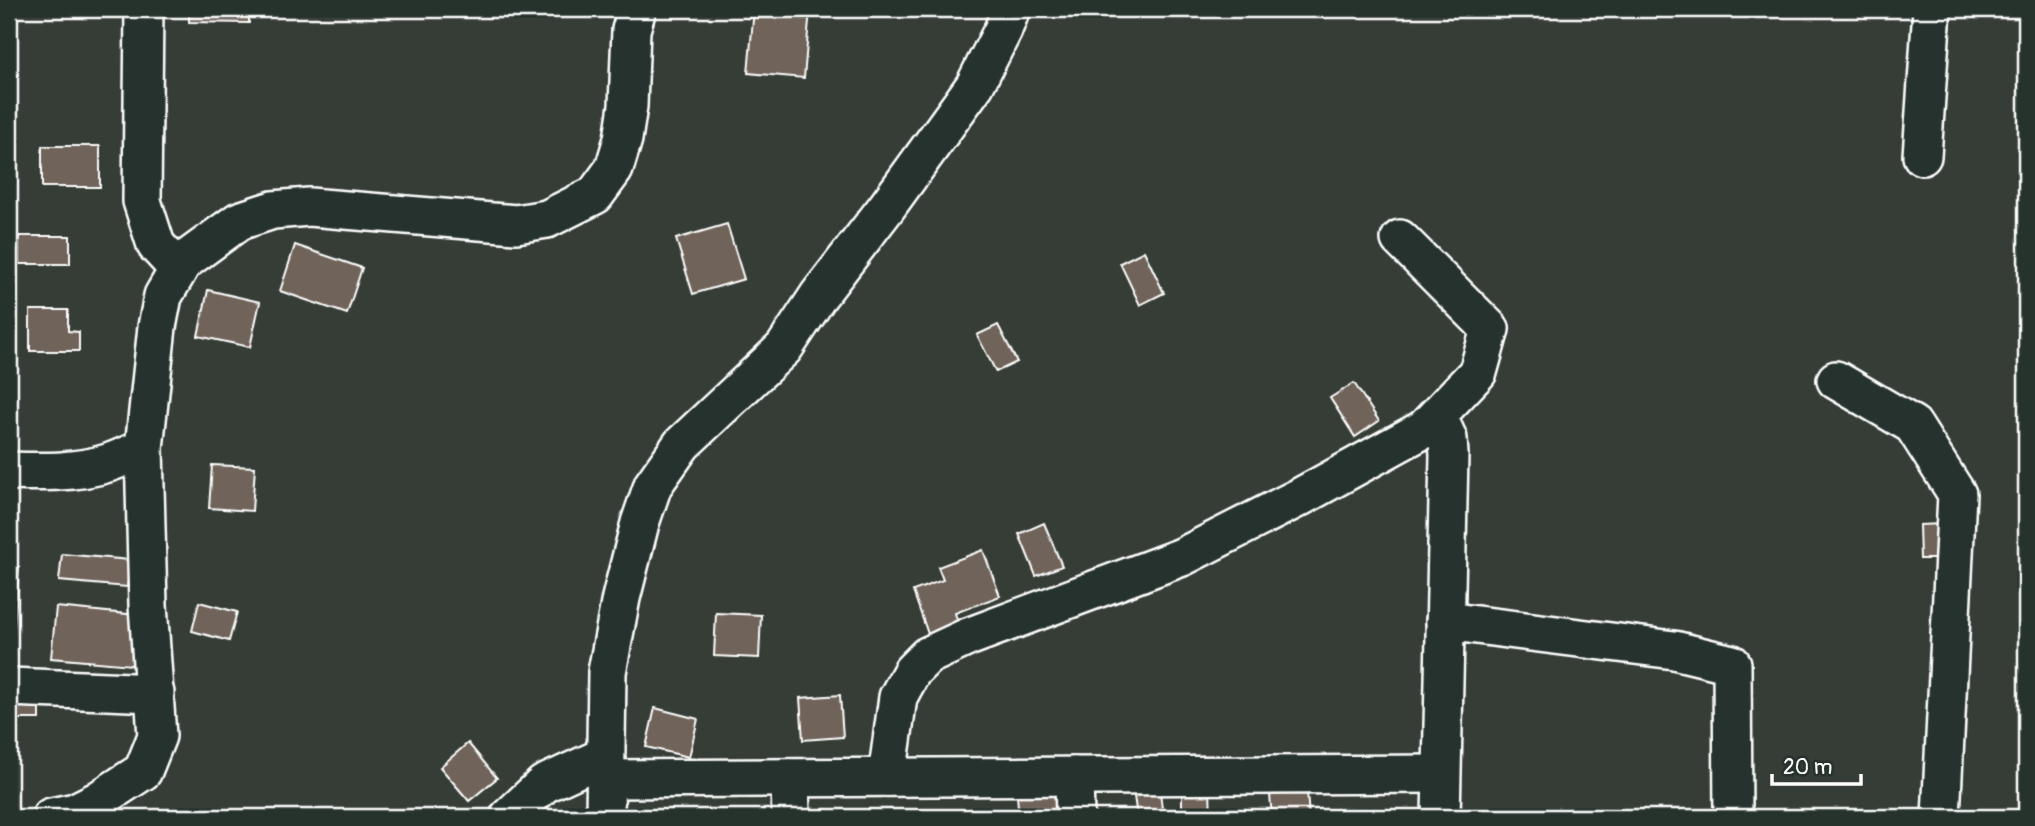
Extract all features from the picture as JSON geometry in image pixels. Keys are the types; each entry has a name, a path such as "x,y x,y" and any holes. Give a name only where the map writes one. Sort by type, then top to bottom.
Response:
{"street":[{"path":"144,9 142,201 156,245 169,259 183,262"},
{"path":"51,817 75,812 97,801 143,771 157,736 148,605 144,448 157,327 163,296 183,262 239,220 273,210 309,206 516,223 548,219 595,195 614,169 623,139 628,106 631,30 637,9"},
{"path":"605,817 607,672 621,598 640,523 653,485 682,444 784,348 819,295 975,85 1011,9"},
{"path":"1922,156 1932,9"},
{"path":"887,777 898,697 912,671 927,656 968,637 1182,557 1300,497 1424,429 1478,372 1490,329 1400,239"},
{"path":"1836,380 1913,425 1957,494 1941,817"},
{"path":"1424,429 1443,428 1448,439 1441,817"},
{"path":"9,471 82,469 109,463 144,448"},
{"path":"1445,621 1674,650 1732,664 1733,817"},
{"path":"9,687 155,693"},
{"path":"509,817 544,784 605,768 790,778 1441,774"},
{"path":"1074,776 1075,817"},
{"path":"790,778 791,817"}],"building":[{"path":"189,9 249,9 249,23 189,22"},
{"path":"754,9 810,9 804,78 748,73"},
{"path":"42,146 100,146 100,187 42,187"},
{"path":"727,224 744,279 693,294 676,239"},
{"path":"19,236 70,236 70,264 19,264"},
{"path":"295,245 362,268 347,314 280,291"},
{"path":"1144,251 1164,293 1140,305 1120,263"},
{"path":"208,290 260,302 250,347 198,336"},
{"path":"30,310 68,310 68,331 79,332 79,351 30,351"},
{"path":"998,325 1017,362 996,372 977,335"},
{"path":"1354,383 1379,421 1355,437 1330,398"},
{"path":"212,465 255,467 252,511 209,508"},
{"path":"1044,523 1062,566 1036,576 1019,534"},
{"path":"1943,524 1943,559 1920,559 1919,525"},
{"path":"983,550 1000,596 955,613 958,623 928,634 913,591 943,580 938,567"},
{"path":"62,554 130,560 127,587 59,581"},
{"path":"9,566 19,567 13,640 9,640"},
{"path":"199,602 237,612 229,641 192,631"},
{"path":"56,607 137,615 132,665 51,658"},
{"path":"716,613 761,615 759,658 714,656"},
{"path":"9,692 39,692 39,719 9,719"},
{"path":"840,695 843,737 803,740 800,698"},
{"path":"655,708 698,719 689,757 646,747"},
{"path":"468,743 497,778 469,801 440,767"},
{"path":"1182,789 1210,789 1211,817 1182,817"},
{"path":"1055,792 1057,817 1019,817 1017,796"},
{"path":"1160,792 1163,817 1137,817 1134,796"},
{"path":"1307,792 1309,817 1272,817 1270,795"}]}
